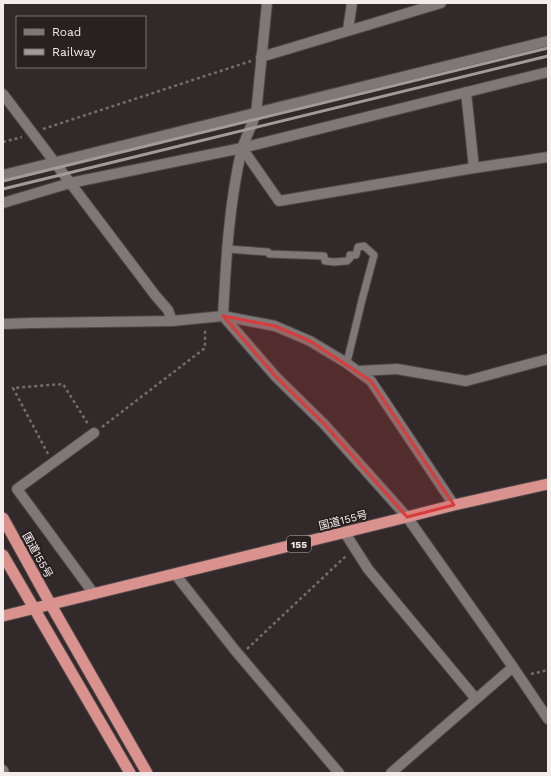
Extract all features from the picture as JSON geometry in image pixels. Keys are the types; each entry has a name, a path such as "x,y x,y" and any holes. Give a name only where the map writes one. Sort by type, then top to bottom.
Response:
{"highway":[{"name":"国道155号","path":"3,616 454,505 548,484"},
{"name":"国道155号","path":"3,518 147,773"},
{"path":"3,554 130,773"}],"street":[{"path":"267,3 256,114 242,148 236,174 227,249 224,316 276,377 324,424 407,517 548,719"},
{"path":"348,30 352,3"},
{"path":"261,57 441,3"},
{"path":"3,175 548,41"},
{"path":"3,202 70,183 242,148 548,72"},
{"path":"466,92 474,168"},
{"path":"3,94 155,295 168,310 172,321"},
{"path":"242,148 280,200 548,157"},
{"path":"3,324 172,321 224,316 275,326 310,341 345,362 371,381 454,505"},
{"path":"358,371 397,369 466,381 548,359"},
{"path":"94,433 17,489 94,594"},
{"path":"345,533 368,569 476,699"},
{"path":"174,574 239,656 339,773"},
{"path":"390,773 513,667"}],"lane":[{"path":"227,249 268,252 269,254 324,256 325,261 334,262 347,261 350,258 350,255 356,255 358,247 364,246 374,256 348,358 345,362"}],"path":[{"path":"3,142 261,57"},
{"path":"53,463 14,388 63,384 94,433 205,348 204,317"},
{"path":"239,656 354,548"},
{"path":"520,677 548,670"}],"highlighted area":[{"path":"223,316 275,326 310,341 371,381 454,505 407,517 324,424 276,377"}],"railway":[{"path":"3,181 548,48"},
{"path":"3,189 548,56"}]}
